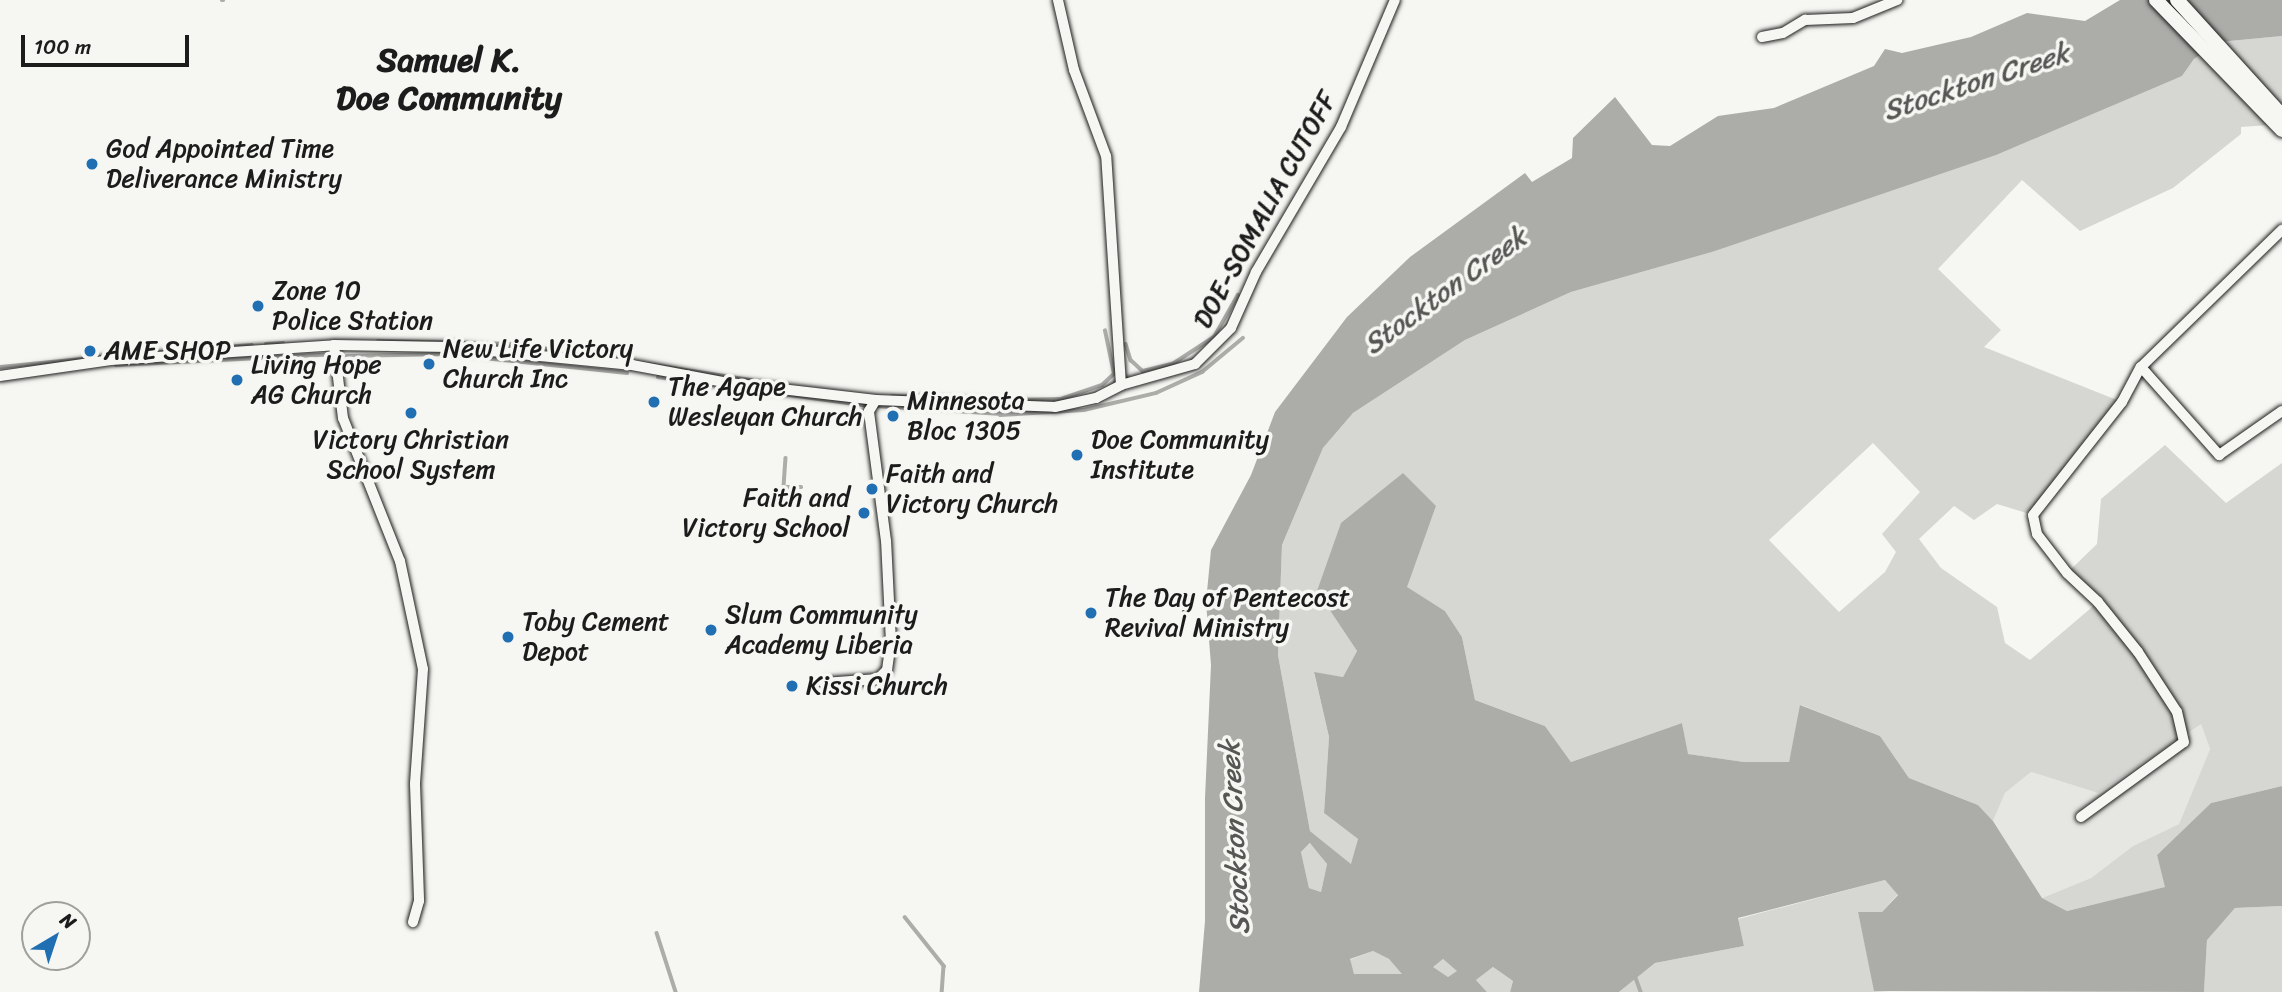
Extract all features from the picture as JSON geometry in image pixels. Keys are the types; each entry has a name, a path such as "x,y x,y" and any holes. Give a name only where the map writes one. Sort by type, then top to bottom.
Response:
{"main road":[{"path":"2156,0 2282,116"},
{"path":"2177,0 2282,130"}],"street":[{"path":"1058,0 1074,70 1106,156 1121,385"},
{"name":"DOE-SOMALIA CUTOFF","path":"0,376 111,360 334,345 449,346 548,355 876,400 1055,407 1096,398 1121,385 1195,364 1231,328 1262,260 1341,127 1395,0"},
{"path":"1762,37 1783,33 1805,20 1853,18 1897,0"},
{"path":"2081,817 2184,742 2177,712 2138,652 2098,602 2067,573 2037,534 2033,515 2122,402 2141,367 2282,230"},
{"path":"334,345 343,418 400,561 423,669 415,784 419,901 413,922"},
{"path":"2141,367 2219,455 2282,411"},
{"path":"824,682 869,681 887,670 891,642 886,541 869,419 876,400"}],"shaded area":[{"path":"2282,36 2282,124 2241,127 2241,134 2173,188 2080,231 2022,180 1938,269 2001,330 1984,347 2122,402 2033,515 1997,504 1974,520 1954,506 1919,539 1941,568 1997,607 2005,643 2030,660 2098,602 2067,573 2097,544 2101,499 2165,445 2226,503 2282,463 2282,786 2211,803 2157,855 2166,887 2067,911 2042,898 2091,878 2133,846 2179,824 2210,749 2201,724 2098,793 2031,772 2005,793 1993,821 1978,805 1909,778 1880,736 1801,705 1789,762 1744,762 1687,754 1682,723 1571,762 1545,726 1475,700 1462,637 1445,611 1406,587 1436,506 1317,591 1357,651 1343,677 1314,673 1329,737 1324,813 1358,839 1352,865 1310,831 1278,655 1282,545 1323,448 1353,413 1465,340 1571,292 1712,252 2182,76 2194,59 2219,42","holes":["1873,443 1920,492 1882,534 1896,552 1885,572 1839,612 1769,540"]},
{"path":"2201,723 2210,749 2179,824 2133,846 2091,878 2042,898 1993,821 2005,793 2031,772 2098,793"},
{"path":"1311,843 1327,864 1321,892 1309,888 1301,852"},
{"path":"1885,880 1898,894 1882,912 1858,912 1875,991 1890,992 1619,992 1655,963 1744,946 1738,919"},
{"path":"2282,906 2282,992 2204,992 2207,939 2235,908"},
{"path":"1373,951 1389,959 1403,974 1354,974 1349,960"},
{"path":"1443,959 1458,971 1448,977 1432,967"},
{"path":"1493,967 1513,981 1510,992 1487,992 1476,980"}],"water":[{"name":"Stockton Creek","path":"2120,0 2282,0 2282,36 2219,42 2194,59 2182,76 1996,155 1712,252 1571,292 1465,340 1353,413 1323,448 1282,545 1278,655 1310,831 1351,864 1358,839 1324,813 1329,737 1314,672 1343,677 1357,651 1317,591 1341,523 1403,473 1436,506 1407,587 1445,611 1462,637 1475,700 1545,726 1571,762 1682,723 1688,754 1744,762 1789,762 1800,705 1880,736 1909,778 1978,805 1993,821 2042,898 2067,911 2165,887 2157,855 2211,803 2282,786 2282,906 2235,908 2207,940 2204,992 1874,991 1858,912 1882,912 1898,895 1885,880 1738,918 1744,946 1655,963 1619,992 1510,992 1513,981 1493,967 1476,980 1487,992 1199,992 1205,921 1205,798 1211,665 1206,602 1211,550 1251,475 1275,412 1347,317 1410,257 1525,173 1532,182 1572,158 1573,138 1615,97 1652,145 1670,146 1718,116 1774,108 1874,66 1885,49 1902,53 1971,37 2027,13 2085,21","holes":["1310,843 1327,864 1321,892 1309,888 1301,852","1373,951 1389,959 1402,974 1354,974 1350,959","1443,959 1457,971 1448,977 1433,967"]}],"waterway":[{"path":"1126,344 1131,360 1143,371 1174,363 1214,337 1238,295"},
{"path":"1017,400 1061,399 1102,385 1114,374 1105,331"},
{"path":"1000,415 1084,410 1156,393 1202,372 1243,338"},
{"path":"378,341 516,344 763,382"},
{"path":"266,344 283,343"},
{"path":"148,353 252,345"},
{"path":"0,367 133,354"},
{"path":"347,356 446,354 627,373"},
{"path":"116,365 324,355"},
{"path":"658,377 869,406"},
{"path":"892,396 926,397"},
{"path":"933,397 957,398"},
{"path":"877,406 1002,414"},
{"path":"786,458 784,487 801,487"},
{"path":"905,917 944,966 942,992"},
{"path":"657,933 676,992"},
{"path":"1636,978 1641,992"}],"place":[{"name":"God Appointed Time Deliverance Ministry","path":"92,164"},
{"name":"Zone 10 Police Station","path":"258,306"},
{"name":"AME SHOP","path":"90,351"},
{"name":"New Life Victory Church Inc","path":"429,364"},
{"name":"Living Hope AG Church","path":"237,380"},
{"name":"The Agape Wesleyan Church","path":"654,402"},
{"name":"Victory Christian School System","path":"411,413"},
{"name":"Minnesota Bloc 1305","path":"893,416"},
{"name":"Doe Community Institute","path":"1077,455"},
{"name":"Faith and Victory Church","path":"872,489"},
{"name":"Faith and Victory School","path":"864,513"},
{"name":"The Day of Pentecost Revival Ministry","path":"1091,613"},
{"name":"Slum Community Academy Liberia","path":"711,630"},
{"name":"Toby Cement Depot","path":"508,637"},
{"name":"Kissi Church","path":"792,686"}],"district":[{"name":"Samuel K. Doe Community","path":"449,80"}]}
